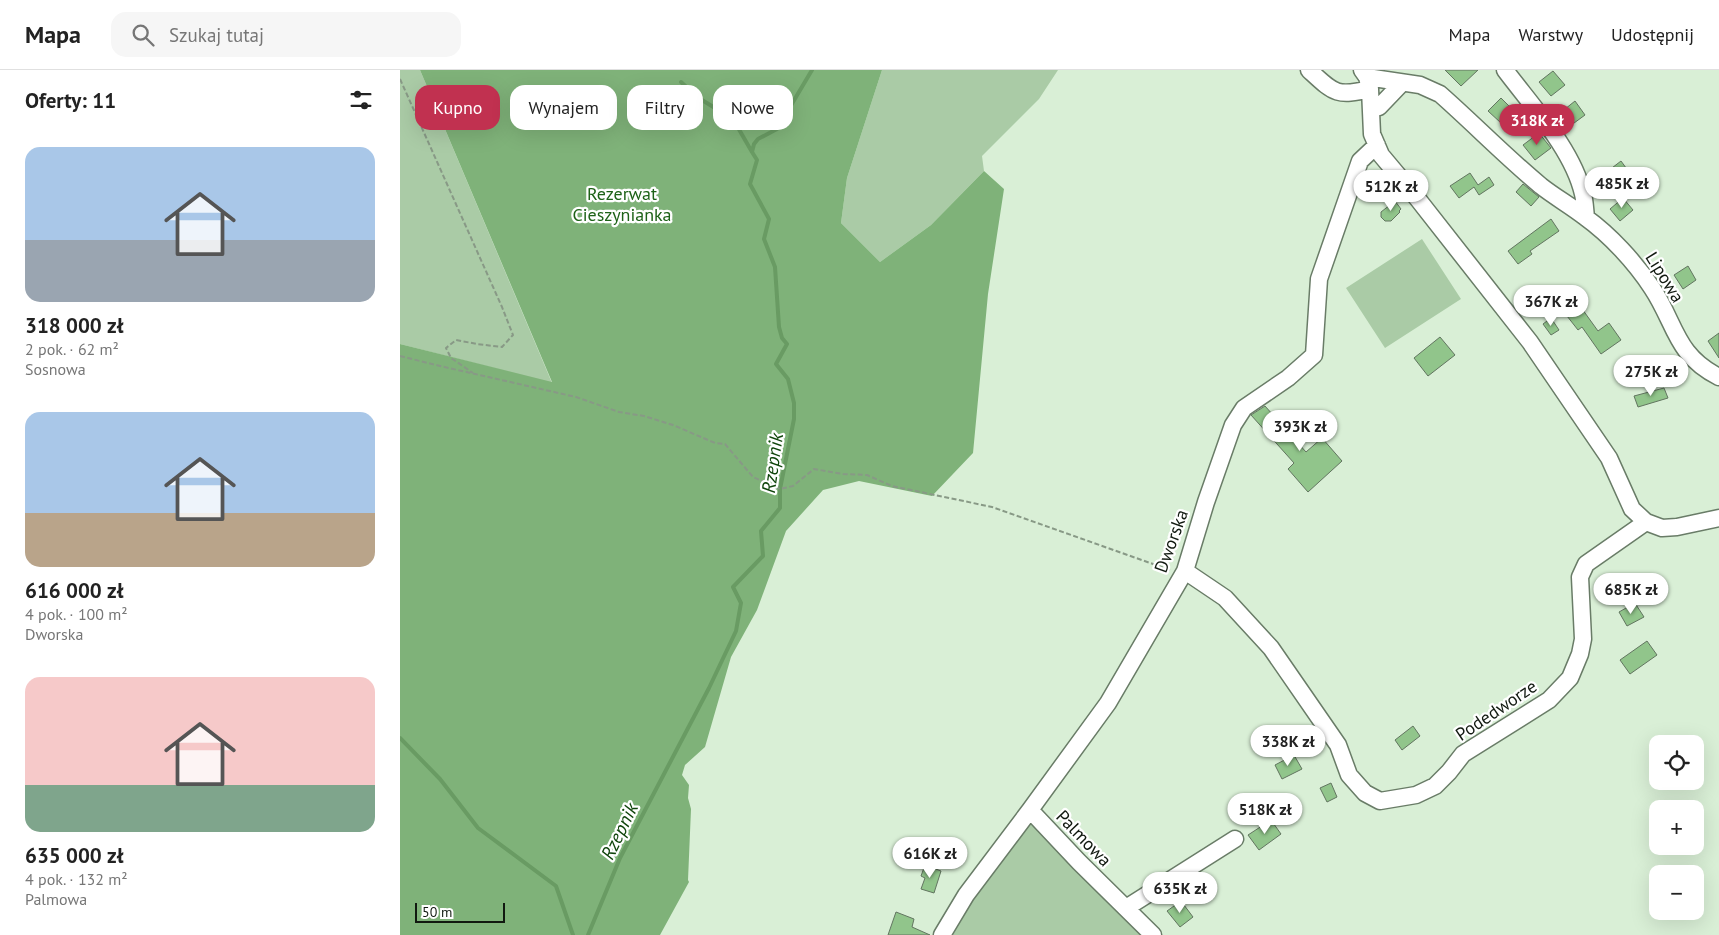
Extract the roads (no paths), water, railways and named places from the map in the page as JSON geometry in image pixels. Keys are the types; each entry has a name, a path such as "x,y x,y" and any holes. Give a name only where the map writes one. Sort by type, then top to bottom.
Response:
{"street":[{"name":"Lipowa","path":"1309,70 1337,93 1346,94 1366,79 1420,85 1440,94 1542,186 1586,217 1634,262 1654,290 1671,326 1689,356 1708,372 1719,377"},
{"path":"1505,70 1572,164 1583,193 1586,217"},
{"path":"1366,79 1372,108 1372,134 1381,155 1423,205 1530,342 1609,458 1632,509 1646,522 1662,528 1677,527 1719,518"},
{"path":"1372,108 1379,107 1402,82"},
{"name":"Dworska","path":"942,935 966,894 1108,703 1184,573 1233,425 1244,408 1288,378 1314,355 1319,279 1360,162 1377,145"},
{"name":"Podedworze","path":"1184,573 1225,598 1272,648 1338,744 1349,774 1365,793 1380,801 1416,795 1435,786 1463,754 1549,700 1570,678 1580,654 1583,639 1580,577 1586,564 1646,522"},
{"name":"Palmowa","path":"1030,810 1153,935"},
{"path":"1126,908 1235,839"}],"waterway":[{"name":"Rzepnik","path":"588,935 620,858 709,688 736,631 741,603 733,587 763,556 761,531 780,508 780,489 794,419 794,403 788,379 776,364 787,344 782,338 779,327 775,267 764,239 769,219 750,184 757,160 752,152 754,144 758,139 777,129 812,70"},
{"path":"681,82 697,97 733,119 752,152"},
{"path":"400,738 440,779 478,828 556,886 573,935"}],"park label":[{"name":"Rezerwat Cieszynianka","path":"622,203"}]}
